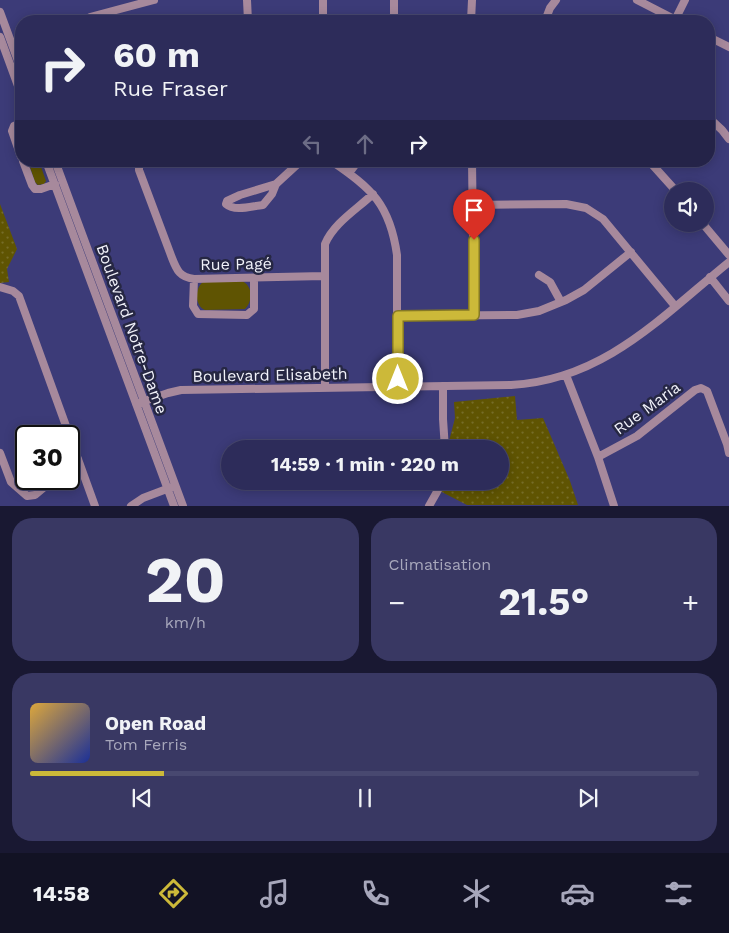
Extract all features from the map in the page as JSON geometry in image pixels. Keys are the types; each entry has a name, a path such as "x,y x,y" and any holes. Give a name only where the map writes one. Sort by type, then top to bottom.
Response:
{"street":[{"path":"94,15 154,0"},
{"path":"248,0 248,15"},
{"path":"323,0 324,15"},
{"path":"394,0 394,15"},
{"path":"471,15 472,0"},
{"path":"547,15 556,0"},
{"path":"637,0 666,15"},
{"path":"678,15 685,0"},
{"path":"0,12 15,53"},
{"path":"0,37 15,78"},
{"path":"715,40 729,47"},
{"path":"715,124 729,139"},
{"path":"15,126 12,131 15,140"},
{"path":"26,167 35,189 55,184"},
{"name":"Boulevard Notre-Dame","path":"48,167 172,488 183,506"},
{"name":"Boulevard Notre-Dame","path":"57,167 140,403"},
{"name":"Rue Pagé","path":"139,167 178,272 185,278 324,276"},
{"path":"276,184 240,195 227,201 226,204 228,207 236,208 263,205 272,194 276,184 294,167"},
{"path":"340,167 373,194 385,212 394,237 397,255 398,386"},
{"path":"349,173 354,167"},
{"path":"472,167 474,315"},
{"path":"654,167 668,182"},
{"path":"325,388 325,244 330,233 373,194"},
{"path":"473,205 566,204 586,208 603,219 675,306"},
{"path":"710,232 729,255"},
{"path":"398,316 517,315 540,311 584,290 631,252"},
{"name":"Boulevard Elisabeth","path":"140,403 168,392 181,390 522,384 566,375 590,366 615,353 729,262"},
{"path":"539,275 550,282 561,302"},
{"path":"710,277 729,301"},
{"path":"194,279 193,306 198,314 247,315 252,313 254,309 254,278"},
{"path":"0,287 13,291 19,296 66,425"},
{"path":"566,375 598,457 614,506"},
{"path":"443,386 444,440"},
{"name":"Rue Maria","path":"598,457 637,436 695,390 701,388 707,391 729,454"},
{"path":"0,453 11,482 15,486"},
{"path":"80,464 96,506"},
{"path":"131,506 143,498 172,488"},
{"name":"Boulevard Notre-Dame","path":"172,488 174,506"},
{"path":"20,490 27,496 35,494 40,490"},
{"path":"429,506 438,490"}],"shaded area":[{"path":"30,167 41,167 46,181 44,184 38,185 35,182"},
{"path":"0,204 17,249 7,269 9,282 0,283"},
{"path":"242,281 246,283 251,294 248,306 245,309 205,310 199,305 197,293 203,282"},
{"path":"515,396 517,420 543,418 570,481 578,505 467,505 438,490 509,490 509,440 449,440 455,418 454,402"}],"route":[{"path":"398,379 398,316 474,315 474,240"}]}
